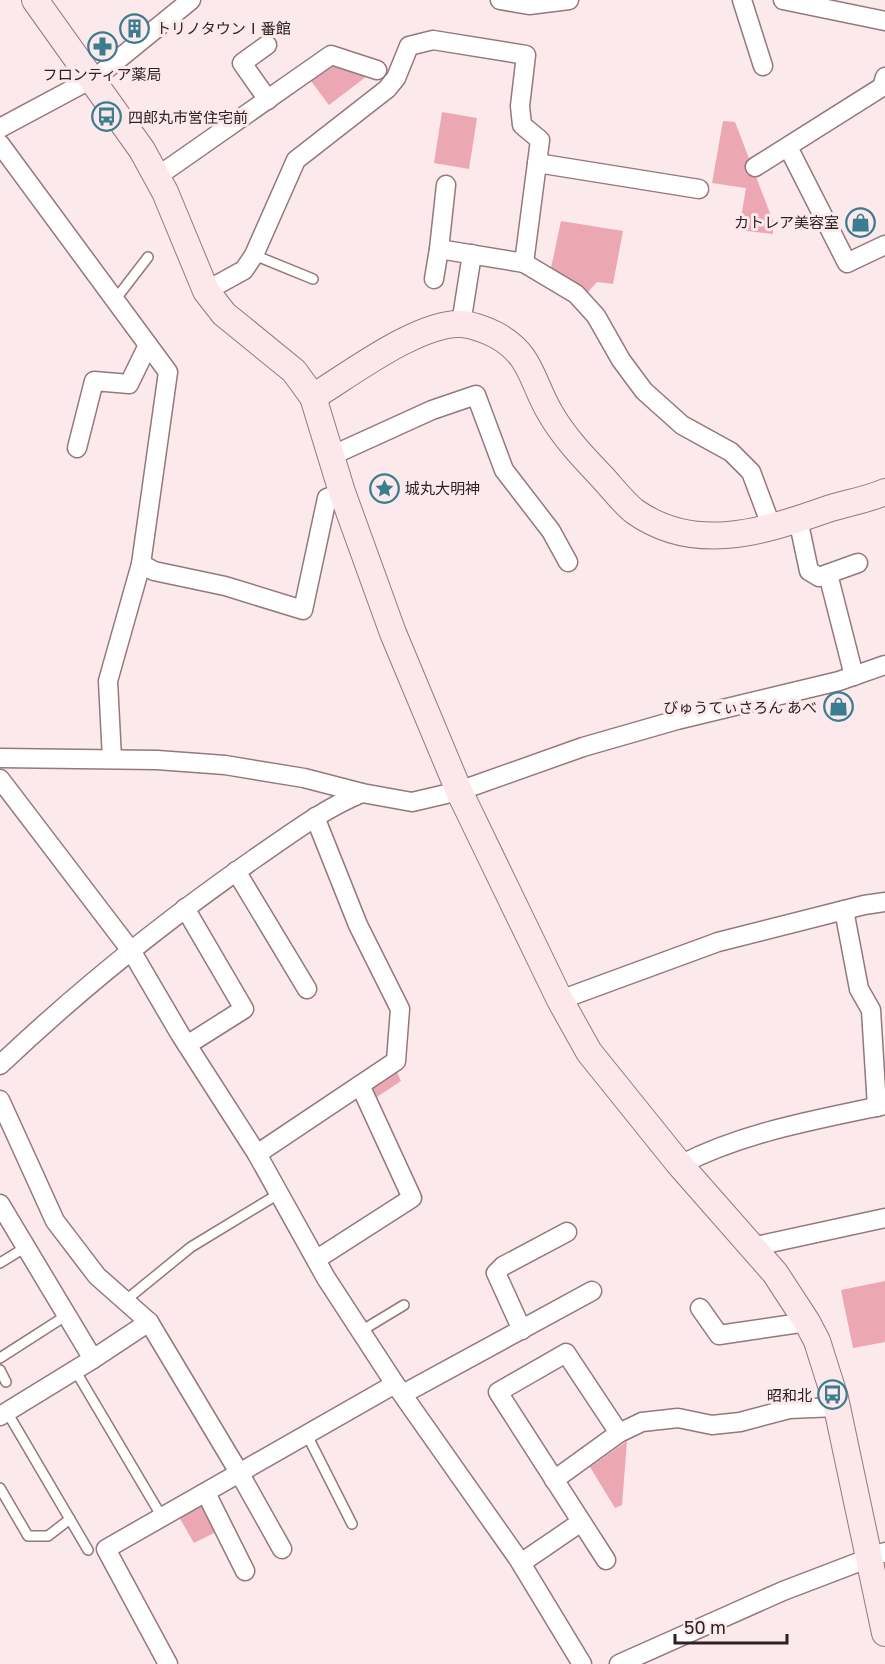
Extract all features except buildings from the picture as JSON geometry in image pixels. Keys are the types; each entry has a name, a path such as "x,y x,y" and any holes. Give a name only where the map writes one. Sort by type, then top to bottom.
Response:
{"street":[{"path":"35,0 158,176 206,291 224,314 294,371 313,397 333,455 342,492 393,633 459,791 560,1000 589,1052 680,1165 755,1249 787,1289 817,1341 878,1554 885,1633"},
{"path":"0,128 92,79 191,0"},
{"path":"500,0 529,5 561,1"},
{"path":"742,0 763,66"},
{"path":"783,0 818,4 885,21"},
{"path":"206,291 244,270 254,255 296,160 387,89 396,78 409,46 433,40 526,55 520,106 522,125 540,140 524,263"},
{"path":"267,45 242,63 268,100"},
{"path":"158,176 331,55 377,70"},
{"path":"755,167 882,87 885,77"},
{"path":"0,144 168,372 141,564 108,681 111,759"},
{"path":"788,147 847,263 885,245"},
{"path":"537,163 699,189"},
{"path":"434,279 446,185"},
{"path":"439,249 524,263 576,294 596,316 621,360 644,391 682,425 731,452 751,472 772,528"},
{"path":"461,324 472,254"},
{"path":"313,397 422,331 461,324 488,331 512,344 527,362 549,411 569,441 634,511 674,531 706,537 772,528 835,507 861,502 885,492"},
{"path":"78,448 94,381 129,384 148,345"},
{"path":"333,455 432,410 476,395 504,470 551,531 568,562"},
{"path":"141,564 154,571 225,586 303,610 327,498 342,492"},
{"path":"798,519 809,571 819,577 858,563"},
{"path":"828,574 854,676"},
{"path":"0,758 111,759 225,765 304,778 362,793 412,802 459,791 583,747 885,666"},
{"path":"0,779 132,952 187,1045 257,1154 326,1278 399,1389 521,1563 582,1664"},
{"path":"0,1065 54,1015 185,908 315,817 338,803 362,793"},
{"path":"257,1154 396,1061 400,1010 358,925 315,817"},
{"path":"236,871 307,989"},
{"path":"560,1000 718,942 885,902"},
{"path":"185,908 244,1009 187,1045"},
{"path":"680,1165 703,1153 778,1127 881,1106 871,1010 859,989 844,910"},
{"path":"317,1259 412,1198 360,1085"},
{"path":"0,1100 55,1221 97,1276 149,1322 282,1549"},
{"path":"0,1204 93,1359"},
{"path":"755,1249 761,1245 885,1218"},
{"path":"522,1330 496,1273 503,1266 567,1232"},
{"path":"168,1664 106,1549 307,1435 522,1330 592,1291"},
{"path":"700,1308 719,1335 807,1322"},
{"path":"3,1414 149,1322"},
{"path":"606,1560 498,1392 566,1353 619,1433"},
{"path":"554,1480 619,1433 642,1422 678,1418 712,1425 740,1422 789,1409 837,1407"},
{"path":"206,1493 245,1571"},
{"path":"521,1563 581,1522"},
{"path":"619,1664 878,1554"}],"lane":[{"path":"254,255 314,279"},
{"path":"115,300 148,257"},
{"path":"126,1300 192,1247 280,1193"},
{"path":"0,1263 26,1247"},
{"path":"361,1331 404,1305"},
{"path":"0,1358 67,1315"},
{"path":"0,1370 6,1382"},
{"path":"75,1370 162,1517"},
{"path":"3,1414 88,1550"},
{"path":"307,1435 352,1524"},
{"path":"0,1488 28,1536 48,1536 70,1520"}],"shaded area":[{"path":"338,61 371,73 329,105 311,81"},
{"path":"442,112 477,118 469,169 434,163"},
{"path":"723,121 735,122 773,221 773,234 739,230 746,188 712,183"},
{"path":"561,221 623,231 613,284 597,282 587,293 551,268"},
{"path":"396,1070 401,1081 374,1099 367,1087"},
{"path":"885,1281 885,1342 853,1348 841,1290"},
{"path":"627,1441 622,1505 615,1508 590,1467"},
{"path":"205,1505 218,1531 194,1543 179,1517"}],"place":[{"name":"トリノタウンⅠ番館","path":"135,28"},
{"name":"フロンティア薬局","path":"102,47"},
{"name":"四郎丸市営住宅前","path":"107,117"},
{"name":"カトレア美容室","path":"860,222"},
{"name":"城丸大明神","path":"384,488"},
{"name":"びゅうてぃさろん あべ","path":"838,707"},
{"name":"昭和北","path":"833,1395"}]}
